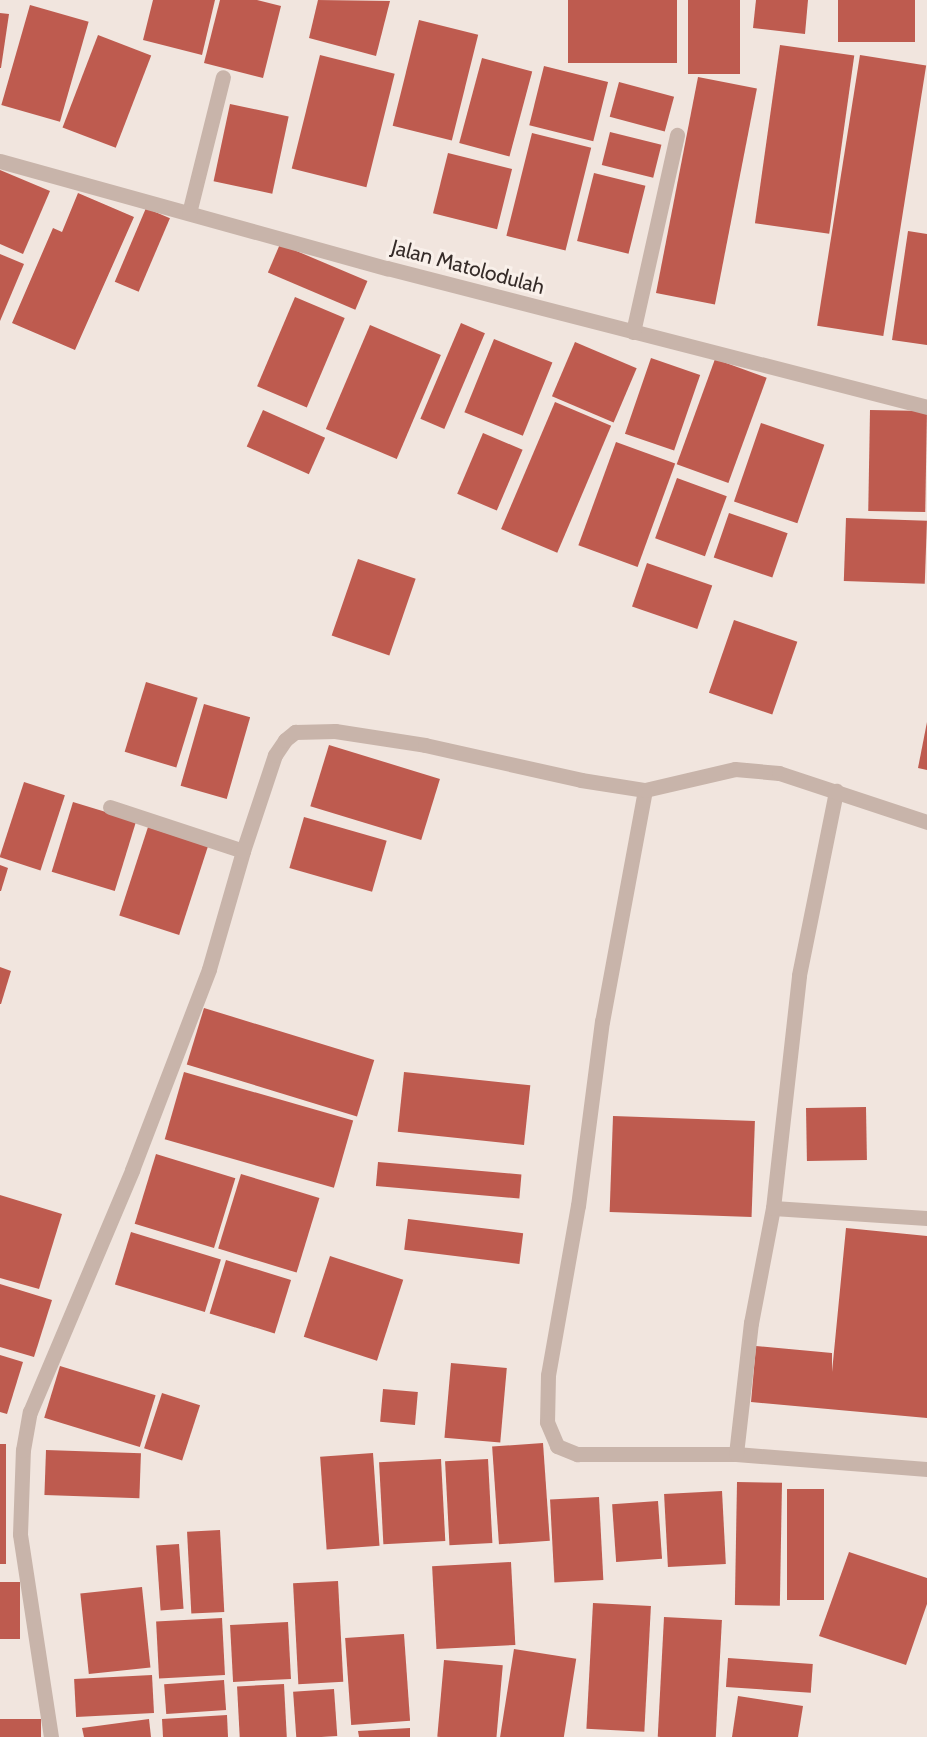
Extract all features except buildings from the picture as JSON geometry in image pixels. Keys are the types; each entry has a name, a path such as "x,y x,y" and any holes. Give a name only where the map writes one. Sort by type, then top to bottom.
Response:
{"street":[{"path":"189,213 224,76"},
{"path":"633,332 677,135"},
{"name":"Jalan Matolodulah","path":"0,161 633,332 927,407"},
{"path":"51,1737 20,1534 23,1450 30,1412 132,1170 209,969 243,851 275,755 295,732 335,731 425,745 581,780 645,790 735,769 779,773 927,822"},
{"path":"645,790 602,1021 578,1205 548,1375 548,1422 557,1446 577,1454 736,1454 927,1469"},
{"path":"736,1454 751,1323 773,1208 799,975 836,791"},
{"path":"110,807 243,851"},
{"path":"773,1208 927,1218"}]}
